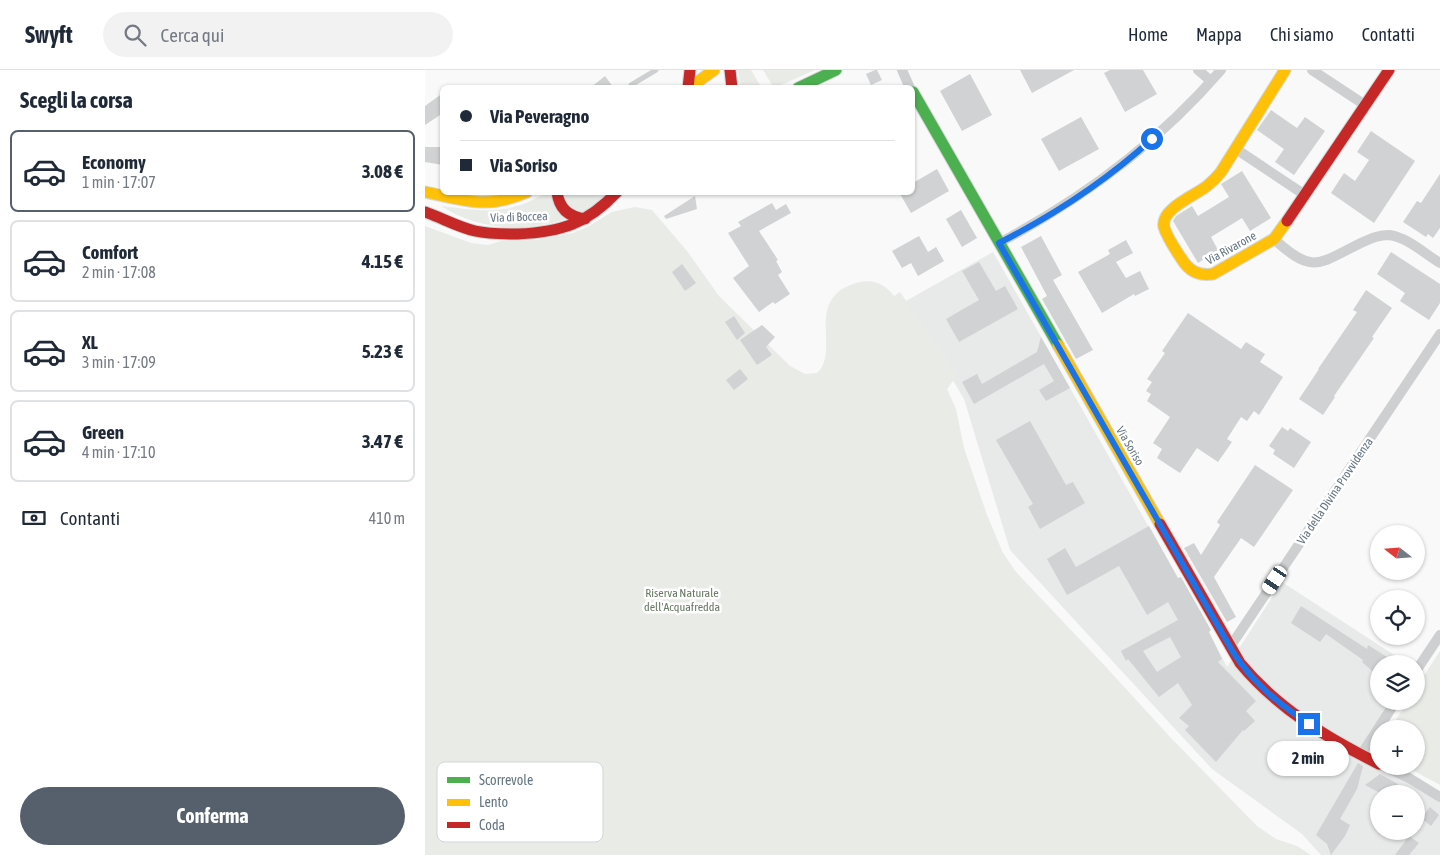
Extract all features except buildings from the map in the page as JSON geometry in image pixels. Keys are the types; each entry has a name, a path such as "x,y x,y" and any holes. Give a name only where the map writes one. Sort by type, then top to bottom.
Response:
{"street":[{"path":"688,85 690,70"},
{"path":"692,85 714,70"},
{"path":"730,70 732,85"},
{"path":"804,85 836,70"},
{"path":"902,70 909,85"},
{"path":"1198,70 1211,81"},
{"path":"999,243 1057,211 1112,172 1164,128 1221,70"},
{"name":"Via Rivarone","path":"1285,70 1226,166 1213,181 1170,210 1165,218 1164,226 1186,266 1193,273 1209,276 1274,239 1389,70"},
{"path":"1312,70 1365,105"},
{"name":"Via Soriso","path":"915,96 1230,647 1247,672 1277,701 1309,724 1370,760"},
{"path":"1236,149 1305,195"},
{"name":"Via di Boccea","path":"425,192 471,202 492,204 507,201 520,195"},
{"name":"Via di Boccea","path":"558,195 559,204 565,212 573,217 585,219"},
{"name":"Via di Boccea","path":"425,212 469,229 519,234 556,230 572,226 599,210 614,195"},
{"path":"1274,239 1298,258 1308,263 1317,263 1373,237 1392,236 1402,239 1440,263"},
{"name":"Via della Divina Provvidenza","path":"1230,647 1440,334"},
{"path":"1425,658 1440,635"},
{"path":"1361,755 1390,710"},
{"path":"1402,775 1440,797"}],"lane":[{"path":"631,85 656,70"}],"shaded area":[{"path":"993,252 1227,667 1282,582 1370,639 1370,645 1379,645 1394,655 1370,655 1370,710 1390,710 1384,720 1370,720 1370,741 1361,755 1370,760 1370,775 1399,775 1417,785 1370,785 1370,840 1425,840 1425,789 1440,797 1440,855 1321,855 1302,834 1212,769 1010,550 964,399 906,301"}],"green space":[{"path":"737,70 751,70 760,85 740,85"},
{"path":"763,70 815,70 781,85 772,85"},
{"path":"541,195 554,195 565,219 533,226 501,227 470,220 441,206 495,210 507,209"},
{"path":"564,195 606,195 581,214 570,210"},
{"name":"Riserva Naturale dell'Acquafredda","path":"635,207 652,210 687,251 719,296 790,366 805,374 817,373 824,363 827,311 832,299 842,289 860,282 870,281 883,286 894,296 900,292 958,374 947,389 956,409 964,448 987,515 1003,553 1016,572 1171,738 1257,826 1276,839 1297,846 1311,855 425,855 425,226 471,243 488,245 501,241 535,240 573,233 612,212"},
{"path":"1440,651 1440,785 1422,775 1425,775 1425,720 1396,720 1402,710 1425,710 1425,674"}],"traffic: fast":[{"path":"804,85 836,70"},
{"path":"915,95 1058,345"}],"traffic: slow":[{"path":"693,85 714,70"},
{"path":"1285,70 1221,172 1207,186 1173,208 1164,220 1164,227 1171,243 1187,266 1194,272 1213,274 1274,239 1287,221"},
{"path":"425,192 476,202 500,201 519,195"},
{"path":"1058,345 1160,524"}],"traffic: jam":[{"path":"688,85 690,70"},
{"path":"730,70 732,85"},
{"path":"1287,221 1389,70"},
{"path":"558,195 560,203 566,211 574,216 585,219"},
{"path":"425,212 475,231 502,234 533,233 560,228 584,219 614,195"},
{"path":"1160,524 1240,663 1254,679 1304,721 1370,759"}],"route":[{"path":"1152,139 1097,184 1034,225 999,243 1233,652 1247,672 1281,705 1309,724"}]}
